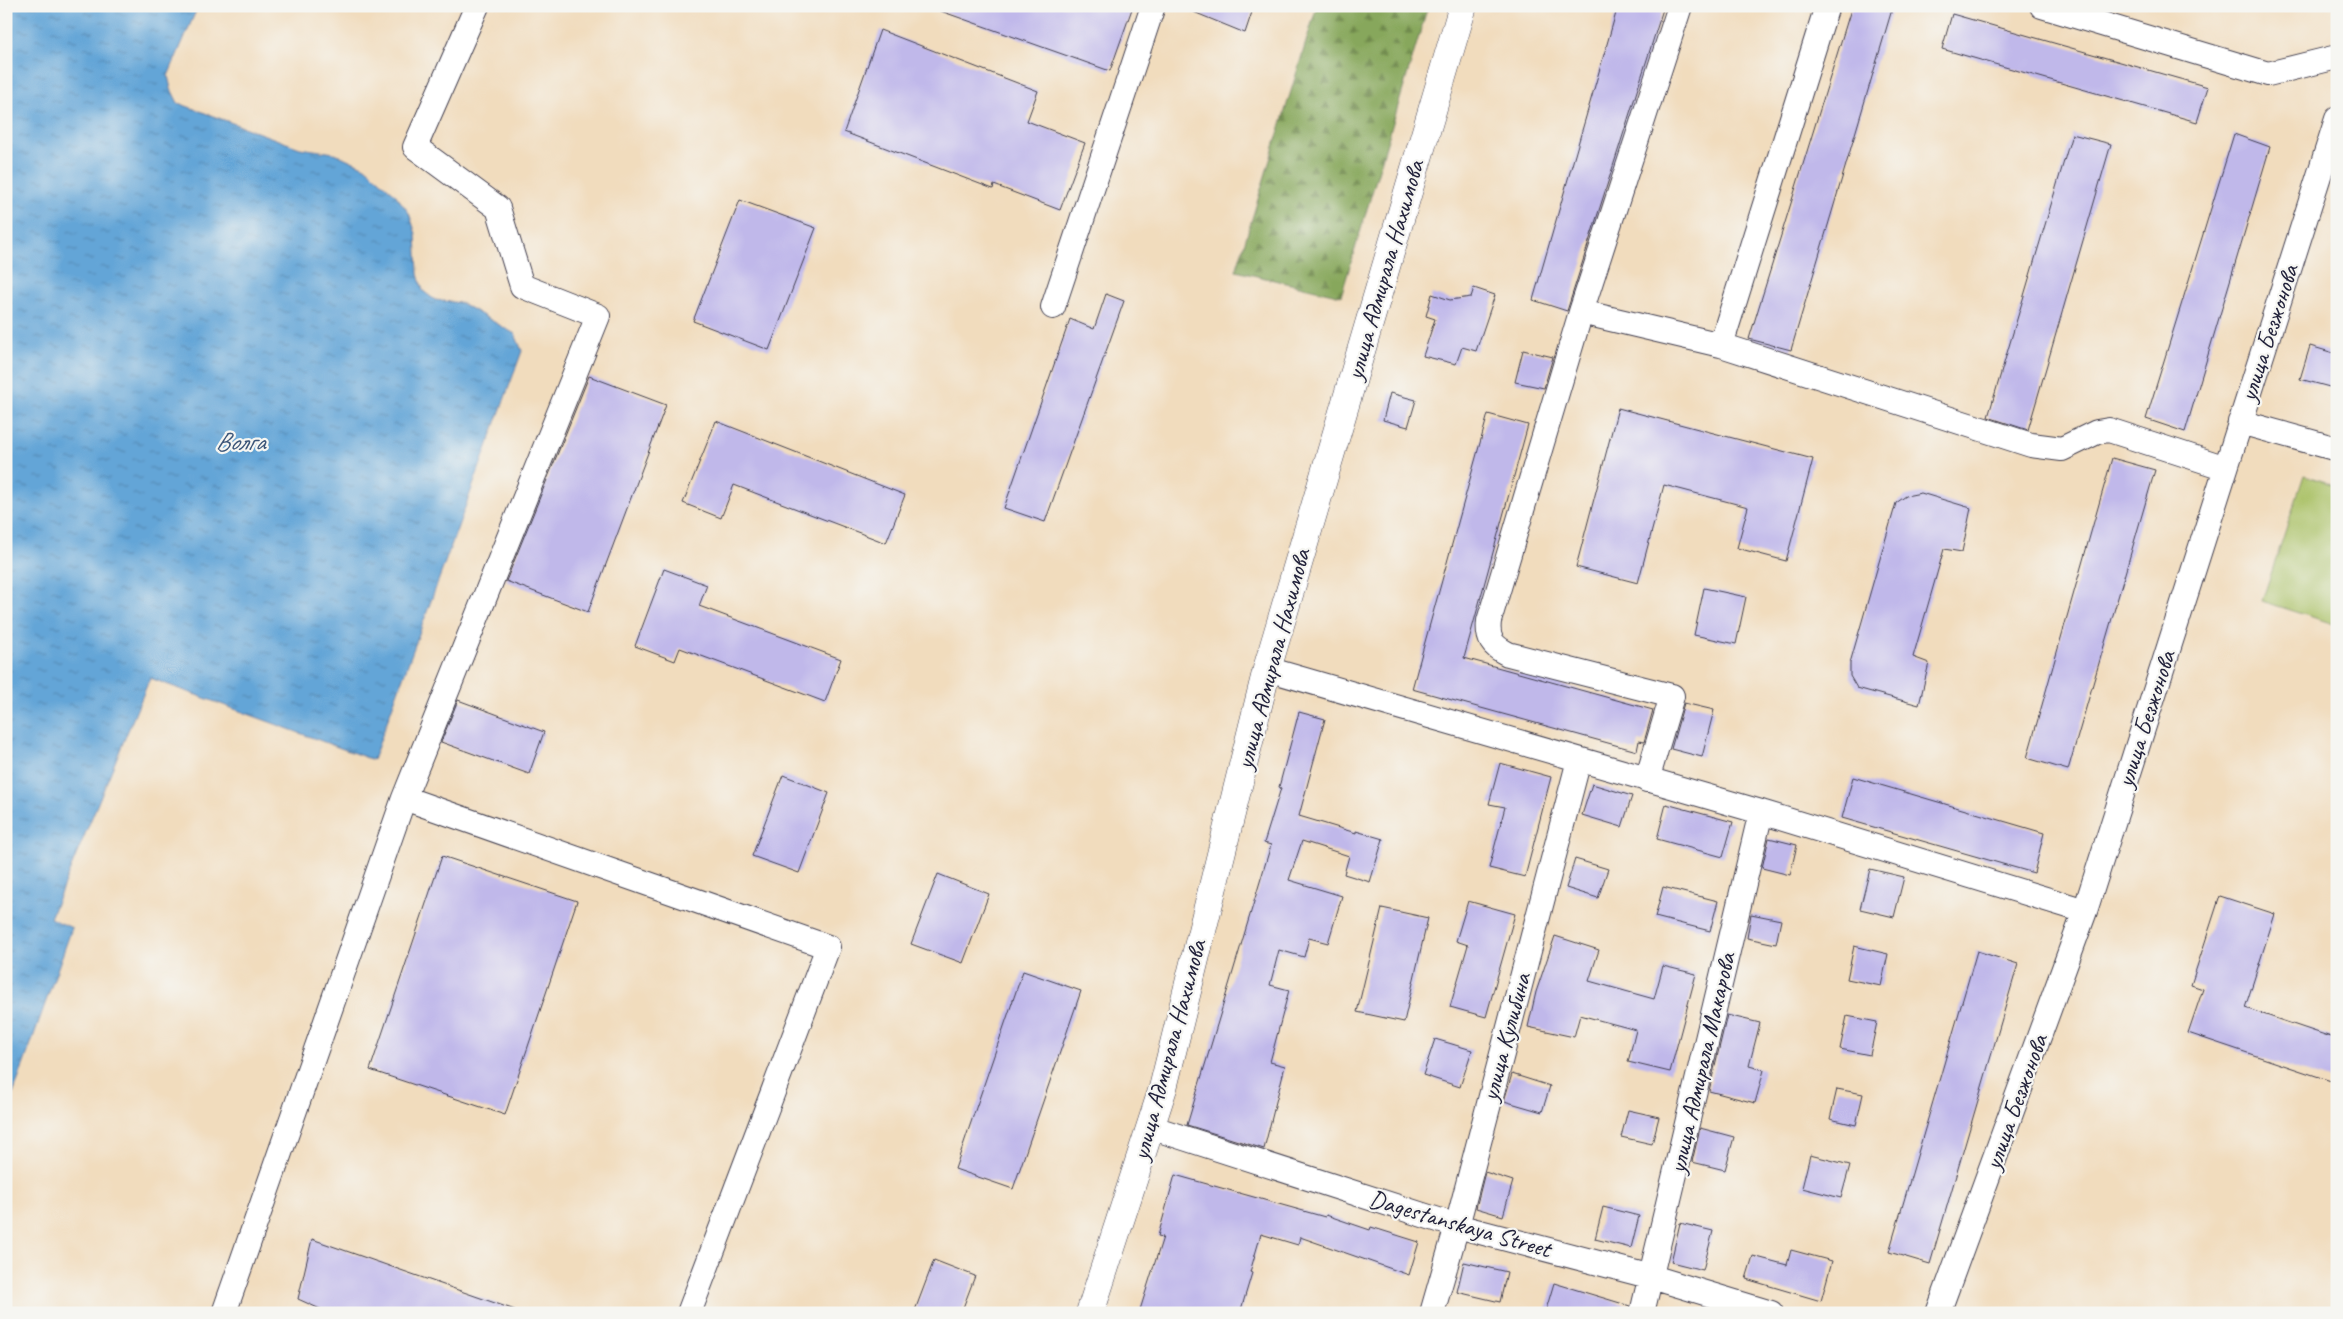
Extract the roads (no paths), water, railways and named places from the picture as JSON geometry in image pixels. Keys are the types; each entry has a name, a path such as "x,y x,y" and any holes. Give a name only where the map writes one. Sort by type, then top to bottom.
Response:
{"main road":[{"name":"улица Адмирала Нахимова","path":"1090,1313 1163,1088 1267,669 1463,6"}],"street":[{"path":"224,1313 404,798 598,316 522,286 498,208 415,146 477,6"},
{"path":"1053,307 1153,6"},
{"path":"1647,780 1672,696 1508,654 1492,643 1488,633 1581,312 1680,6"},
{"path":"1721,345 1828,6"},
{"path":"2042,6 2268,74 2337,56"},
{"name":"улица Безжонова","path":"1938,1313 2085,911 2240,422 2332,147 2337,119"},
{"path":"1581,312 1721,345 2031,445 2062,449 2097,432 2109,430 2226,468"},
{"path":"2240,422 2337,449"},
{"path":"1267,669 1761,812 2085,911"},
{"name":"улица Кулибина","path":"1432,1313 1457,1226 1578,760"},
{"path":"404,798 828,947 689,1313"},
{"name":"улица Адмирала Макарова","path":"1642,1313 1761,812"},
{"name":"Dagestanskaya Street","path":"1150,1127 1457,1226 1652,1277 1771,1313"}],"water":[{"name":"Волга","path":"6,6 198,6 168,76 171,89 178,103 300,148 334,153 365,167 395,194 409,213 416,234 418,274 423,291 435,300 461,303 515,334 522,351 373,760 150,678 50,918 72,928 6,1114"}]}
